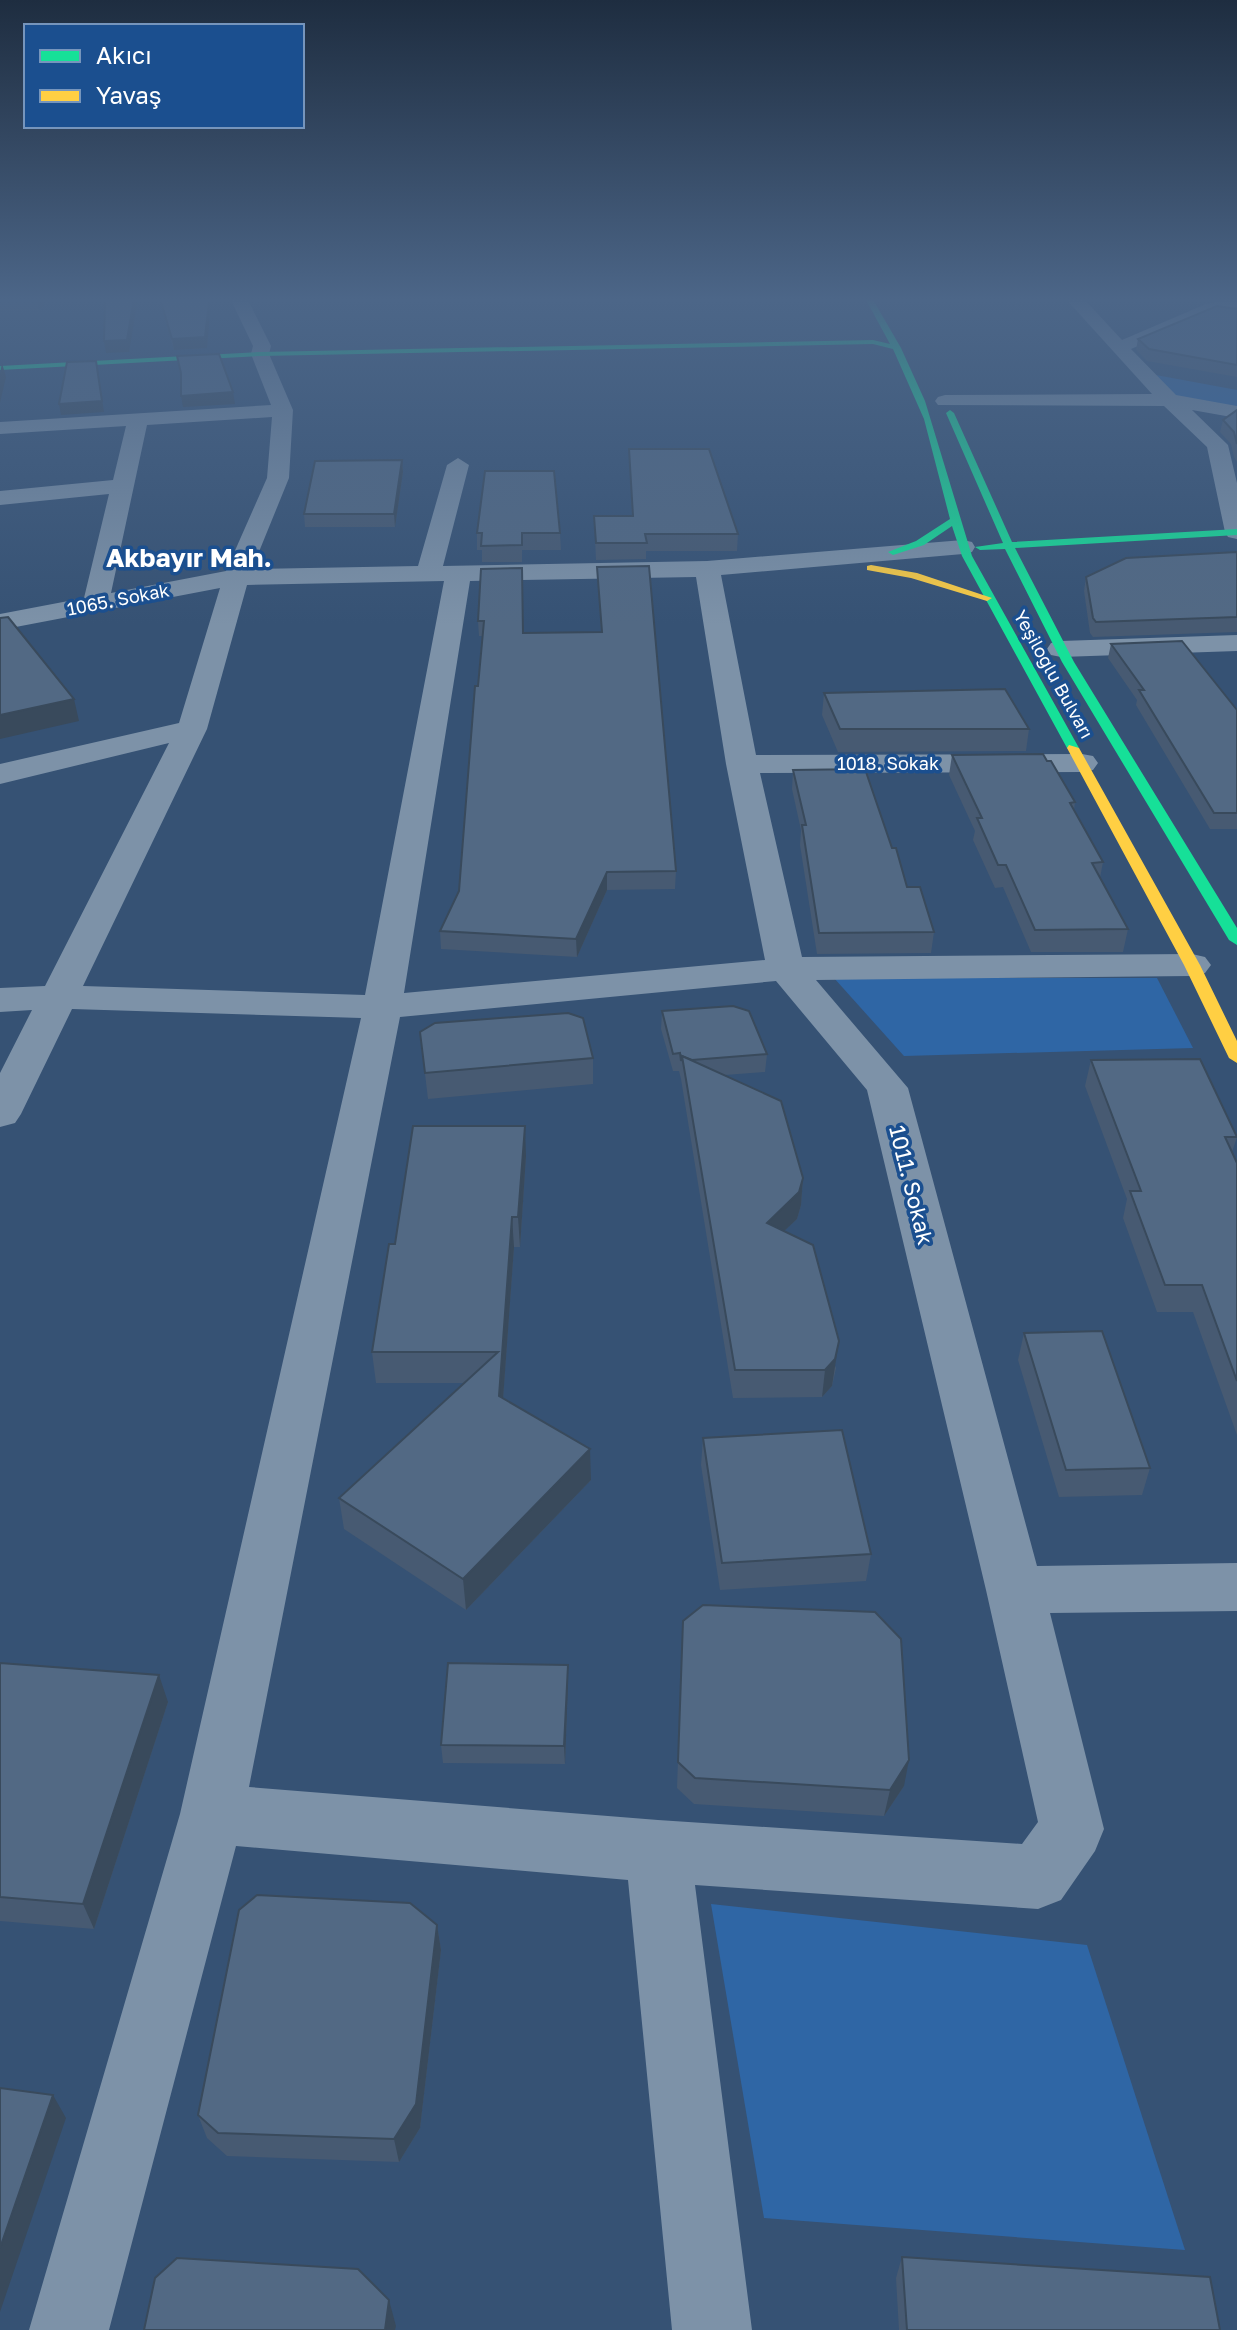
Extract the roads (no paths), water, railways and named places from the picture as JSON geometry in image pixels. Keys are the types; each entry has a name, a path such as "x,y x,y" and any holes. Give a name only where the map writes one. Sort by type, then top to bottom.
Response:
{"main road":[{"name":"Yeşiloğlu Bulvarı","path":"920,407 939,453 953,521 987,598 1012,636 1192,965 1237,1058"},
{"name":"Yeşiloğlu Bulvarı","path":"947,407 1007,546 1037,589 1061,649 1237,940"},
{"path":"991,509 1034,528 1108,549 1237,532"},
{"path":"893,552 920,543 953,521"},
{"path":"967,556 1007,546 1237,550"},
{"path":"967,556 1016,563 1079,560"},
{"path":"871,568 913,575 987,598"}],"street":[{"path":"0,1114 192,729 236,577 278,478 282,407"},
{"path":"1176,407 1217,445 1237,532"},
{"path":"1207,407 1237,412"},
{"path":"0,428 283,410"},
{"path":"96,603 138,420"},
{"path":"53,493 78,424"},
{"path":"69,2330 212,1814 382,1007 458,465"},
{"path":"0,498 122,486"},
{"path":"718,569 893,552 967,556"},
{"path":"718,569 801,571 871,568 967,556"},
{"name":"1065. Sokak","path":"0,622 236,577 443,576 718,569"},
{"name":"1011. Sokak","path":"658,1851 1038,1877 1072,1829 1015,1590 887,1088 786,969 742,764 718,569"},
{"path":"1061,649 1237,643"},
{"path":"0,774 192,729"},
{"name":"1018. Sokak","path":"742,764 1082,763"},
{"path":"0,1000 57,997 382,1007 786,969 1192,965"},
{"path":"1015,1590 1237,1587"},
{"path":"212,1814 658,1851 712,2330"}],"district":[{"name":"Akbayır Mah.","path":"189,557"}]}
